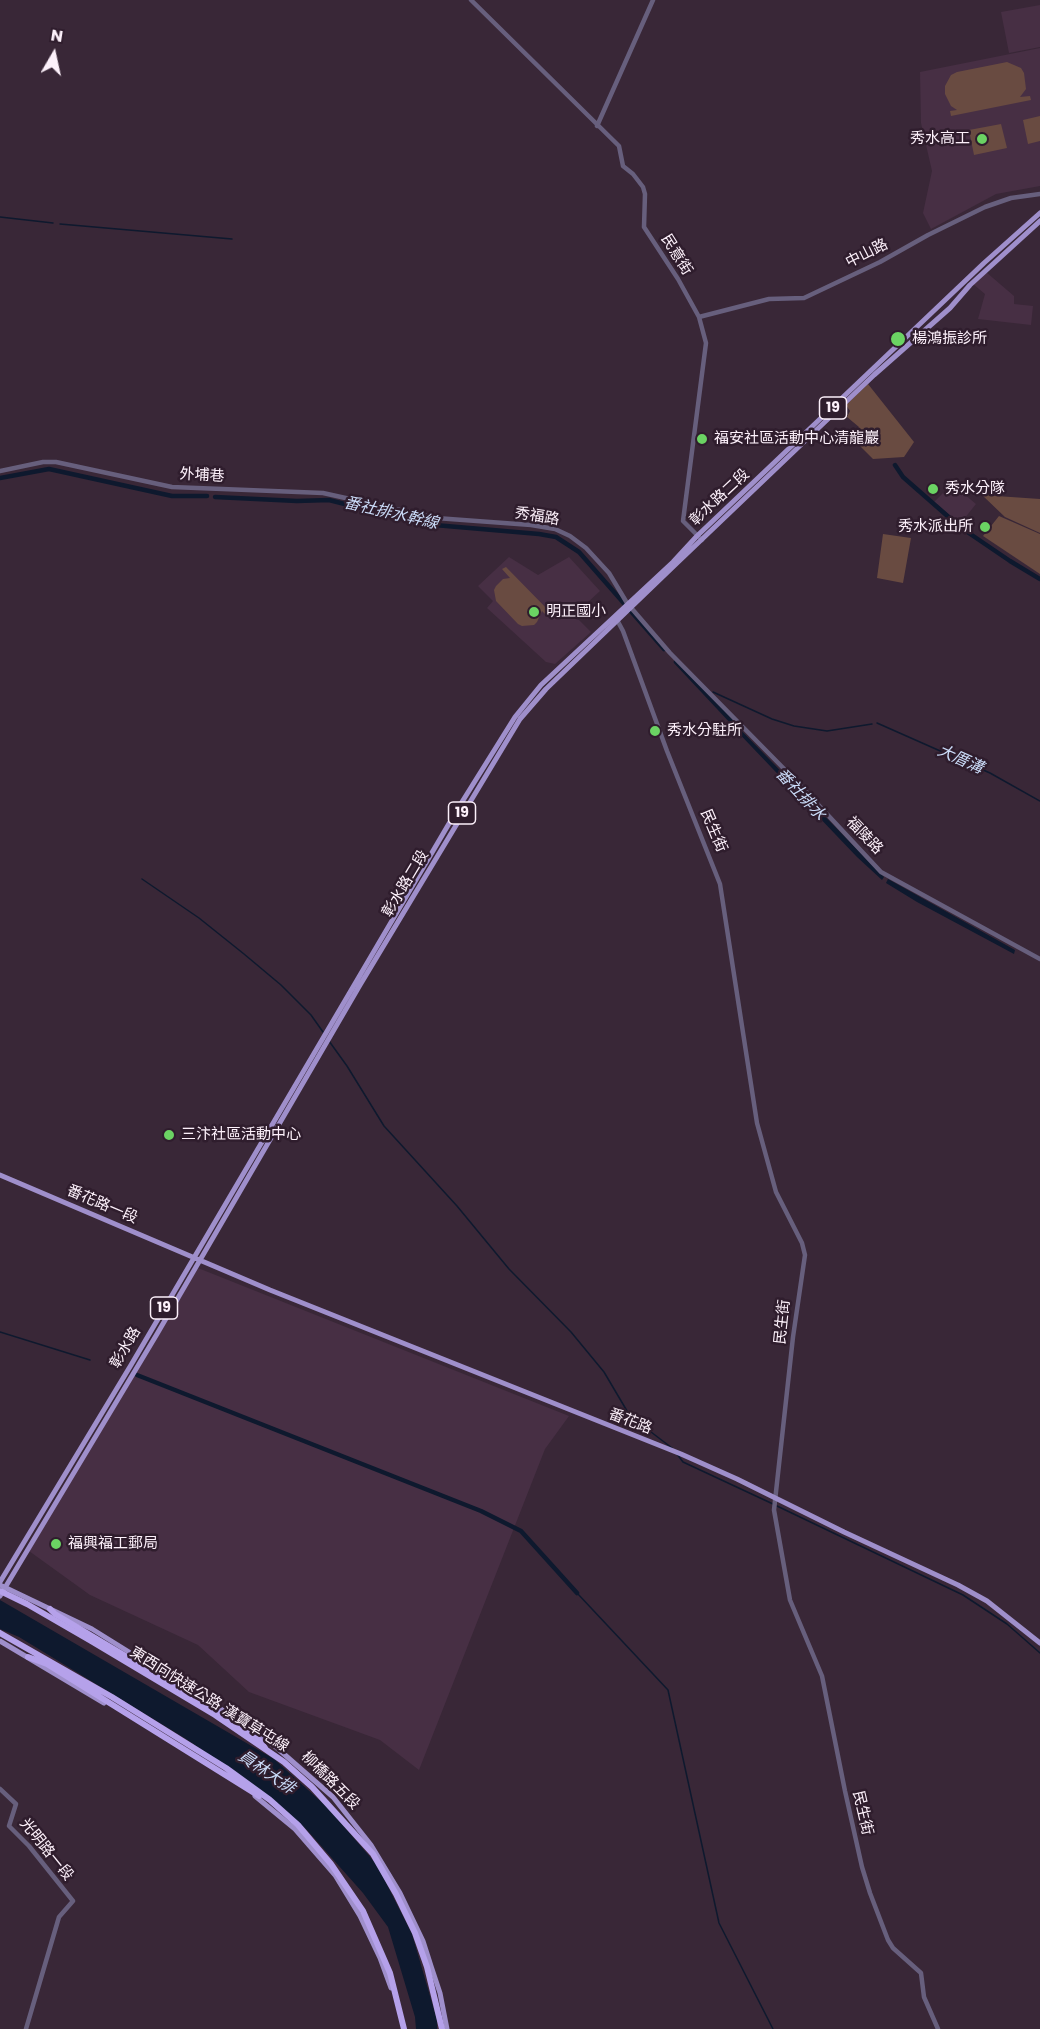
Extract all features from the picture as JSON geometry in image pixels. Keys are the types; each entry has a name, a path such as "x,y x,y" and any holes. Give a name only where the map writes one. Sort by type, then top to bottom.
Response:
{"highway":[{"name":"東西向快速公路 漢寶草屯線","path":"1,1587 215,1715 284,1762 312,1787 373,1854 396,1894 415,1933 444,2029"},
{"path":"50,1609 242,1728 260,1741 266,1749"},
{"path":"0,1634 112,1697 226,1768 298,1824 343,1879 363,1911 390,1973 403,2029"},
{"path":"28,1657 47,1664 227,1775 298,1824"}],"main road":[{"name":"彰水路二段","path":"328,1035 460,811 520,719 577,656 673,562 1040,213"},
{"name":"彰水路二段","path":"994,258 1040,221"},
{"name":"彰水路","path":"1,1587 193,1258 328,1035"},
{"name":"彰水路","path":"1,1587 26,1551 200,1260 328,1035"},
{"name":"番花路一段","path":"0,1175 193,1258"},
{"name":"番花路","path":"193,1258 681,1454 737,1479 958,1585 987,1601 1040,1643"},
{"name":"19","path":"0,1596 1,1587"},
{"name":"柳橋路五段","path":"1,1587 92,1629 247,1726 278,1748 333,1797 371,1845 400,1893 423,1941 440,1993 444,2029"},
{"path":"0,1641 240,1785 295,1829 328,1866 360,1916 388,1978 403,2029"}],"street":[{"name":"民意街","path":"471,0 619,146 623,166 643,187 645,194 644,227 678,279 699,317 706,343 683,521 699,538"},
{"path":"597,126 653,0"},
{"name":"中山路","path":"699,317 769,299 804,298 880,262 985,207 1011,198 1040,194"},
{"name":"外埔巷","path":"0,471 43,462 56,462 172,487 323,493 405,511"},
{"name":"秀福路","path":"405,511 436,518 555,529 586,548 609,573 628,607"},
{"name":"福陵路","path":"628,607 881,872 1040,958"},
{"name":"民生街","path":"617,618 720,884 757,1123 776,1192 802,1243 805,1255 793,1337 774,1510 790,1600 822,1676 845,1791 870,1893 893,1948 921,1973 924,1997 938,2029"},
{"name":"光明路一段","path":"0,1789 16,1804 9,1826 29,1846 73,1901 59,1917 26,2029"}],"shaded area":[{"path":"1040,5 1040,47 1009,53 1001,12"},
{"name":"秀水高工","path":"1040,48 1040,186 996,194 931,229 923,213 932,171 921,123 920,72"},
{"path":"1007,62 1021,68 1026,89 1020,97 1030,96 1031,100 951,116 950,111 957,110 951,106 945,94 945,86 951,75"},
{"path":"1040,116 1040,141 1028,144 1023,120"},
{"path":"1001,124 1007,148 974,155 969,130"},
{"path":"986,272 1014,296 1014,304 1033,306 1031,325 978,319 985,294 973,284"},
{"path":"868,384 914,442 904,457 873,459 850,436 859,427 847,417 850,411 846,405"},
{"path":"952,484 976,504 960,524 934,502"},
{"path":"982,495 1040,499 1040,533 1005,517"},
{"path":"999,516 1040,534 1040,574 983,536"},
{"path":"883,534 911,538 903,583 877,578"},
{"name":"明正國小","path":"509,557 538,575 569,557 600,591 574,615 591,632 555,664 546,662 487,608 493,601 478,586"},
{"path":"506,567 551,613 548,617 542,611 534,625 522,626 496,601 494,590 496,586 503,579 510,578 502,569"},
{"path":"198,1268 569,1416 545,1449 419,1770 380,1740 249,1692 198,1645 90,1595 29,1551"}],"water":[{"path":"733,722 884,877 882,880 857,857 729,723"},
{"path":"888,879 1015,950 1014,954 917,902 886,883"},
{"name":"員林大排","path":"0,1600 274,1759 328,1808 377,1865 412,1934 437,2020 437,2029 416,2029 415,2017 388,1927 363,1893 306,1829 263,1792 186,1739 19,1637 0,1629"}],"waterway":[{"path":"0,217 53,223"},
{"path":"60,224 232,239"},
{"path":"895,465 903,477 960,527 1040,579"},
{"name":"番社排水幹線","path":"0,478 49,469 172,496 207,496"},
{"name":"番社排水幹線","path":"215,497 297,501 329,500 423,524 556,537 579,552 664,649"},
{"name":"番社排水","path":"676,662 736,726"},
{"name":"大厝溝","path":"713,692 772,719 794,726 827,731 872,724"},
{"name":"大厝溝","path":"877,723 990,773 1040,801"},
{"path":"142,879 199,918 281,985 311,1015 323,1032"},
{"path":"329,1041 384,1126 457,1206 509,1269 571,1332 604,1372 630,1416 672,1448"},
{"path":"0,1332 90,1360"},
{"path":"137,1375 481,1511 521,1531 577,1593"},
{"path":"677,1454 683,1462 773,1504"},
{"path":"777,1506 963,1595 1007,1624 1040,1653"},
{"path":"577,1593 668,1690 719,1923 773,2029"}],"place":[{"name":"秀水高工","path":"982,139"},
{"name":"楊鴻振診所","path":"898,339"},
{"name":"福安社區活動中心清龍巖","path":"702,439"},
{"name":"秀水分隊","path":"933,489"},
{"name":"秀水派出所","path":"985,527"},
{"name":"明正國小","path":"534,612"},
{"name":"秀水分駐所","path":"655,731"},
{"name":"三汴社區活動中心","path":"169,1135"},
{"name":"福興福工郵局","path":"56,1544"}]}
